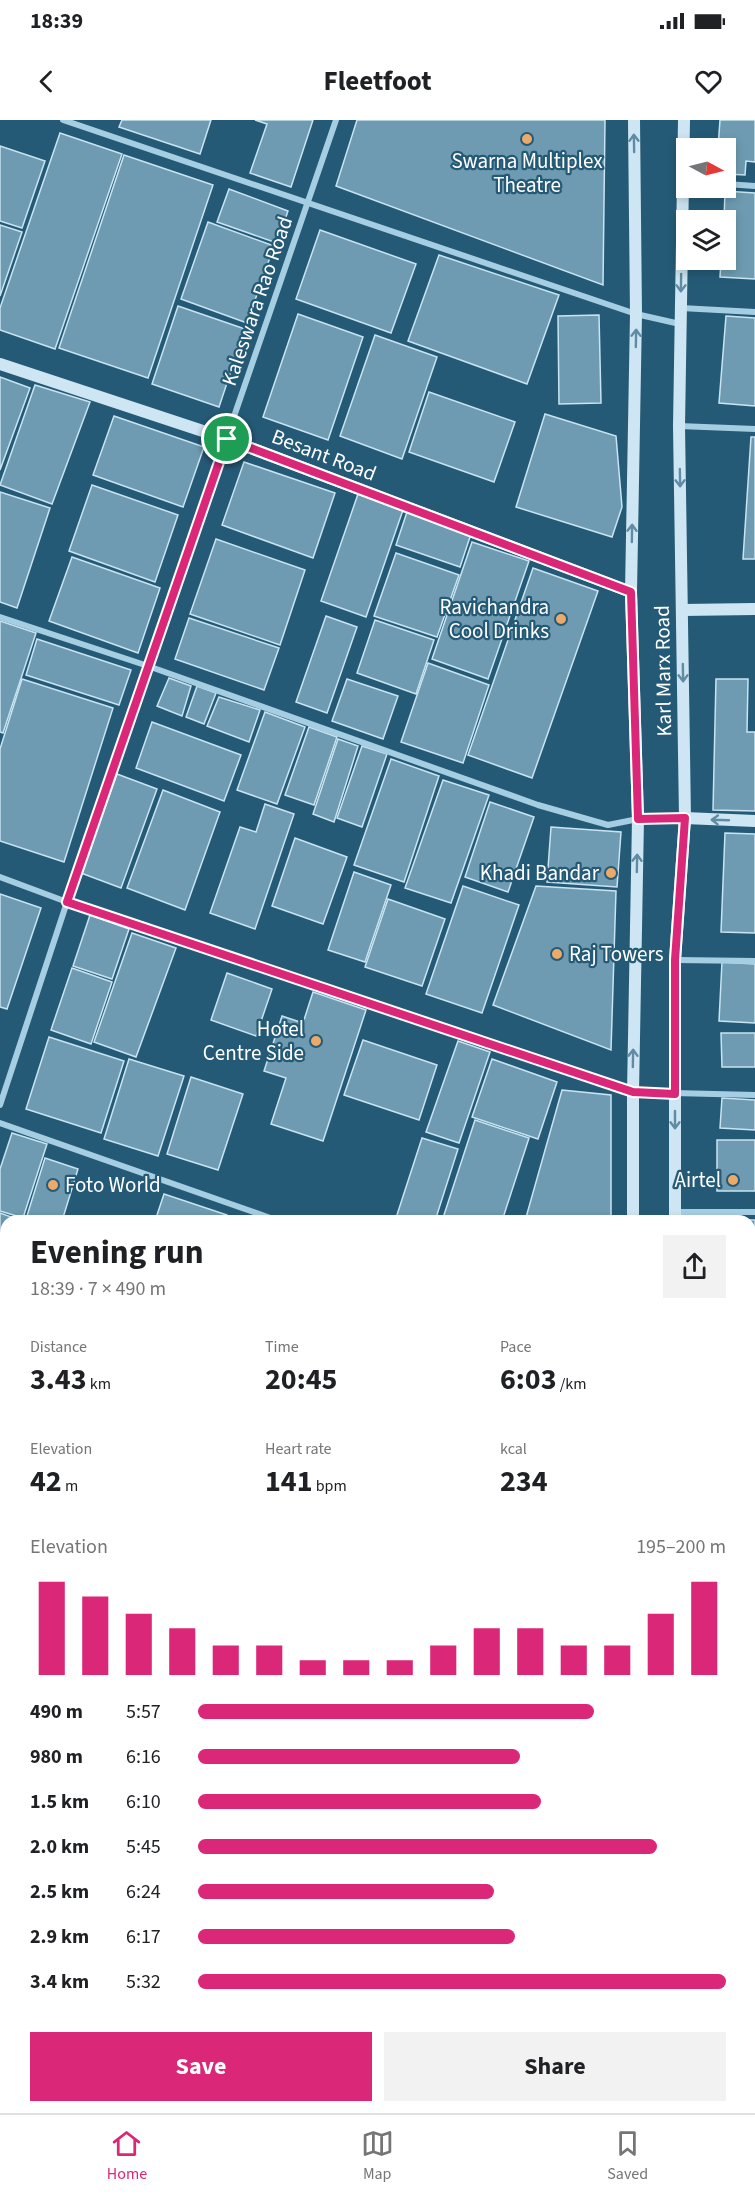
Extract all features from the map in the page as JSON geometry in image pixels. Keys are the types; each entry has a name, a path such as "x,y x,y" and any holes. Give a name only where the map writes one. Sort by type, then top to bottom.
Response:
{"main road":[{"name":"Karl Marx Road","path":"633,1215 638,819 631,592 636,314 634,120"},
{"name":"Karl Marx Road","path":"684,120 684,138"},
{"name":"Karl Marx Road","path":"675,1215 675,960 685,818 679,426 684,198"},
{"name":"Besant Road","path":"0,364 227,439 631,592"},
{"path":"682,610 755,609"},
{"path":"685,818 755,821"}],"street":[{"path":"63,120 636,314 681,324"},
{"name":"Kaleswara Rao Road","path":"0,1105 67,902 336,120"},
{"path":"736,185 755,186"},
{"path":"681,308 755,312"},
{"path":"679,426 755,429"},
{"path":"0,617 148,666 538,805 608,825 638,819 685,818"},
{"path":"0,877 67,902 633,1092 755,1095"},
{"path":"675,960 755,961"},
{"path":"0,1124 262,1215"},
{"path":"695,1215 755,1212"}],"building":[{"path":"122,120 211,120 200,154 119,127"},
{"path":"255,120 313,120 291,187 250,173 267,124"},
{"path":"357,120 605,120 603,285 336,186"},
{"path":"720,120 755,120 755,162 746,161 745,175 736,175 736,138 719,138"},
{"path":"60,133 122,154 55,349 0,330 0,308"},
{"path":"0,146 45,161 22,228 0,221"},
{"path":"124,155 213,185 148,378 59,348"},
{"path":"229,189 288,211 277,243 217,222"},
{"path":"736,192 755,193 755,279 720,277 720,270 736,270 736,210 724,210 725,198 736,198"},
{"path":"208,222 274,246 247,323 181,299"},
{"path":"0,225 22,232 0,296"},
{"path":"320,230 416,264 391,333 296,299"},
{"path":"439,255 559,295 527,384 408,341"},
{"path":"178,306 245,329 219,407 152,384"},
{"path":"298,314 363,337 328,440 263,417"},
{"path":"599,315 601,403 559,404 558,316"},
{"path":"726,316 755,318 755,406 719,403"},
{"path":"375,335 437,357 402,459 340,436"},
{"path":"0,377 30,388 0,470"},
{"path":"35,385 90,402 52,504 0,485"},
{"path":"429,392 515,422 494,482 409,452"},
{"path":"545,414 616,436 622,507 612,537 516,507"},
{"path":"114,416 204,447 183,507 93,475"},
{"path":"751,437 755,437 755,559 743,559"},
{"path":"244,462 335,493 313,558 222,525"},
{"path":"92,485 178,515 155,582 69,551"},
{"path":"0,492 50,508 17,608 0,602"},
{"path":"358,494 403,510 366,617 321,601"},
{"path":"407,512 471,534 460,567 396,545"},
{"path":"216,539 305,570 280,645 190,614"},
{"path":"472,542 529,561 488,679 432,659"},
{"path":"396,553 459,575 437,637 374,616"},
{"path":"72,557 160,588 138,653 49,621"},
{"path":"533,568 598,591 532,778 468,755"},
{"path":"326,616 357,627 327,713 296,702"},
{"path":"189,618 279,648 264,690 175,659"},
{"path":"375,620 434,640 416,694 357,673"},
{"path":"0,621 36,633 3,733 0,732"},
{"path":"37,639 131,670 119,705 26,675"},
{"path":"428,663 489,685 463,763 401,742"},
{"path":"169,678 191,686 182,716 157,706"},
{"path":"22,679 113,708 64,862 0,841 0,749"},
{"path":"347,679 398,696 383,739 332,721"},
{"path":"716,679 748,679 747,732 755,732 755,811 713,810"},
{"path":"197,686 216,693 204,724 186,717"},
{"path":"219,697 260,710 249,742 207,726"},
{"path":"265,712 305,727 277,804 237,790"},
{"path":"152,722 241,755 224,801 136,768"},
{"path":"309,727 337,737 314,805 285,795"},
{"path":"338,739 358,746 334,822 313,814"},
{"path":"362,746 387,754 362,827 337,818"},
{"path":"391,759 439,776 404,882 354,865"},
{"path":"117,774 157,789 121,888 81,873"},
{"path":"443,780 489,795 451,903 405,888"},
{"path":"163,790 220,812 185,910 127,888"},
{"path":"490,802 534,817 508,892 465,877"},
{"path":"265,804 294,814 255,929 210,913 240,827 256,832"},
{"path":"551,827 621,832 617,887 547,882"},
{"path":"725,833 755,834 755,933 721,932"},
{"path":"295,838 347,857 323,924 272,906"},
{"path":"354,872 391,885 365,962 328,950"},
{"path":"463,886 519,905 482,1013 426,994"},
{"path":"536,886 616,891 611,1050 493,1005"},
{"path":"0,894 41,908 7,1009 0,1007"},
{"path":"388,899 445,919 422,986 365,967"},
{"path":"90,915 129,929 112,979 73,966"},
{"path":"132,933 176,948 136,1057 94,1042"},
{"path":"722,962 755,964 755,1023 719,1021"},
{"path":"72,968 112,982 91,1044 51,1030"},
{"path":"227,973 272,989 256,1036 211,1020"},
{"path":"313,992 366,1010 323,1141 271,1124 286,1078 264,1071 282,1016 303,1023"},
{"path":"721,1033 755,1033 755,1067 722,1067"},
{"path":"49,1037 124,1061 101,1133 26,1109"},
{"path":"363,1040 437,1065 419,1120 344,1095"},
{"path":"458,1041 490,1052 459,1143 426,1132"},
{"path":"129,1059 184,1076 158,1156 104,1139"},
{"path":"492,1059 557,1082 538,1139 472,1117"},
{"path":"191,1077 243,1094 218,1170 167,1154"},
{"path":"562,1090 611,1095 611,1215 527,1215"},
{"path":"722,1098 755,1100 755,1130 720,1128"},
{"path":"475,1120 529,1138 504,1215 444,1215"},
{"path":"12,1133 47,1144 24,1215 0,1211 0,1169"},
{"path":"422,1138 458,1149 437,1215 397,1215"},
{"path":"717,1140 755,1140 755,1191 717,1191"},
{"path":"45,1158 78,1169 64,1215 27,1215"},
{"path":"164,1194 227,1215 157,1215"}],"place":[{"name":"Swarna Multiplex Theatre","path":"527,139"},
{"name":"Ravichandra Cool Drinks","path":"561,619"},
{"name":"Khadi Bandar","path":"611,873"},
{"name":"Raj Towers","path":"557,954"},
{"name":"Hotel Centre Side","path":"316,1041"},
{"name":"Airtel","path":"733,1180"},
{"name":"Foto World","path":"53,1185"}],"route":[{"path":"227,439 631,592 638,819 685,818 675,960 675,1094 633,1092 67,902 227,439"}]}
